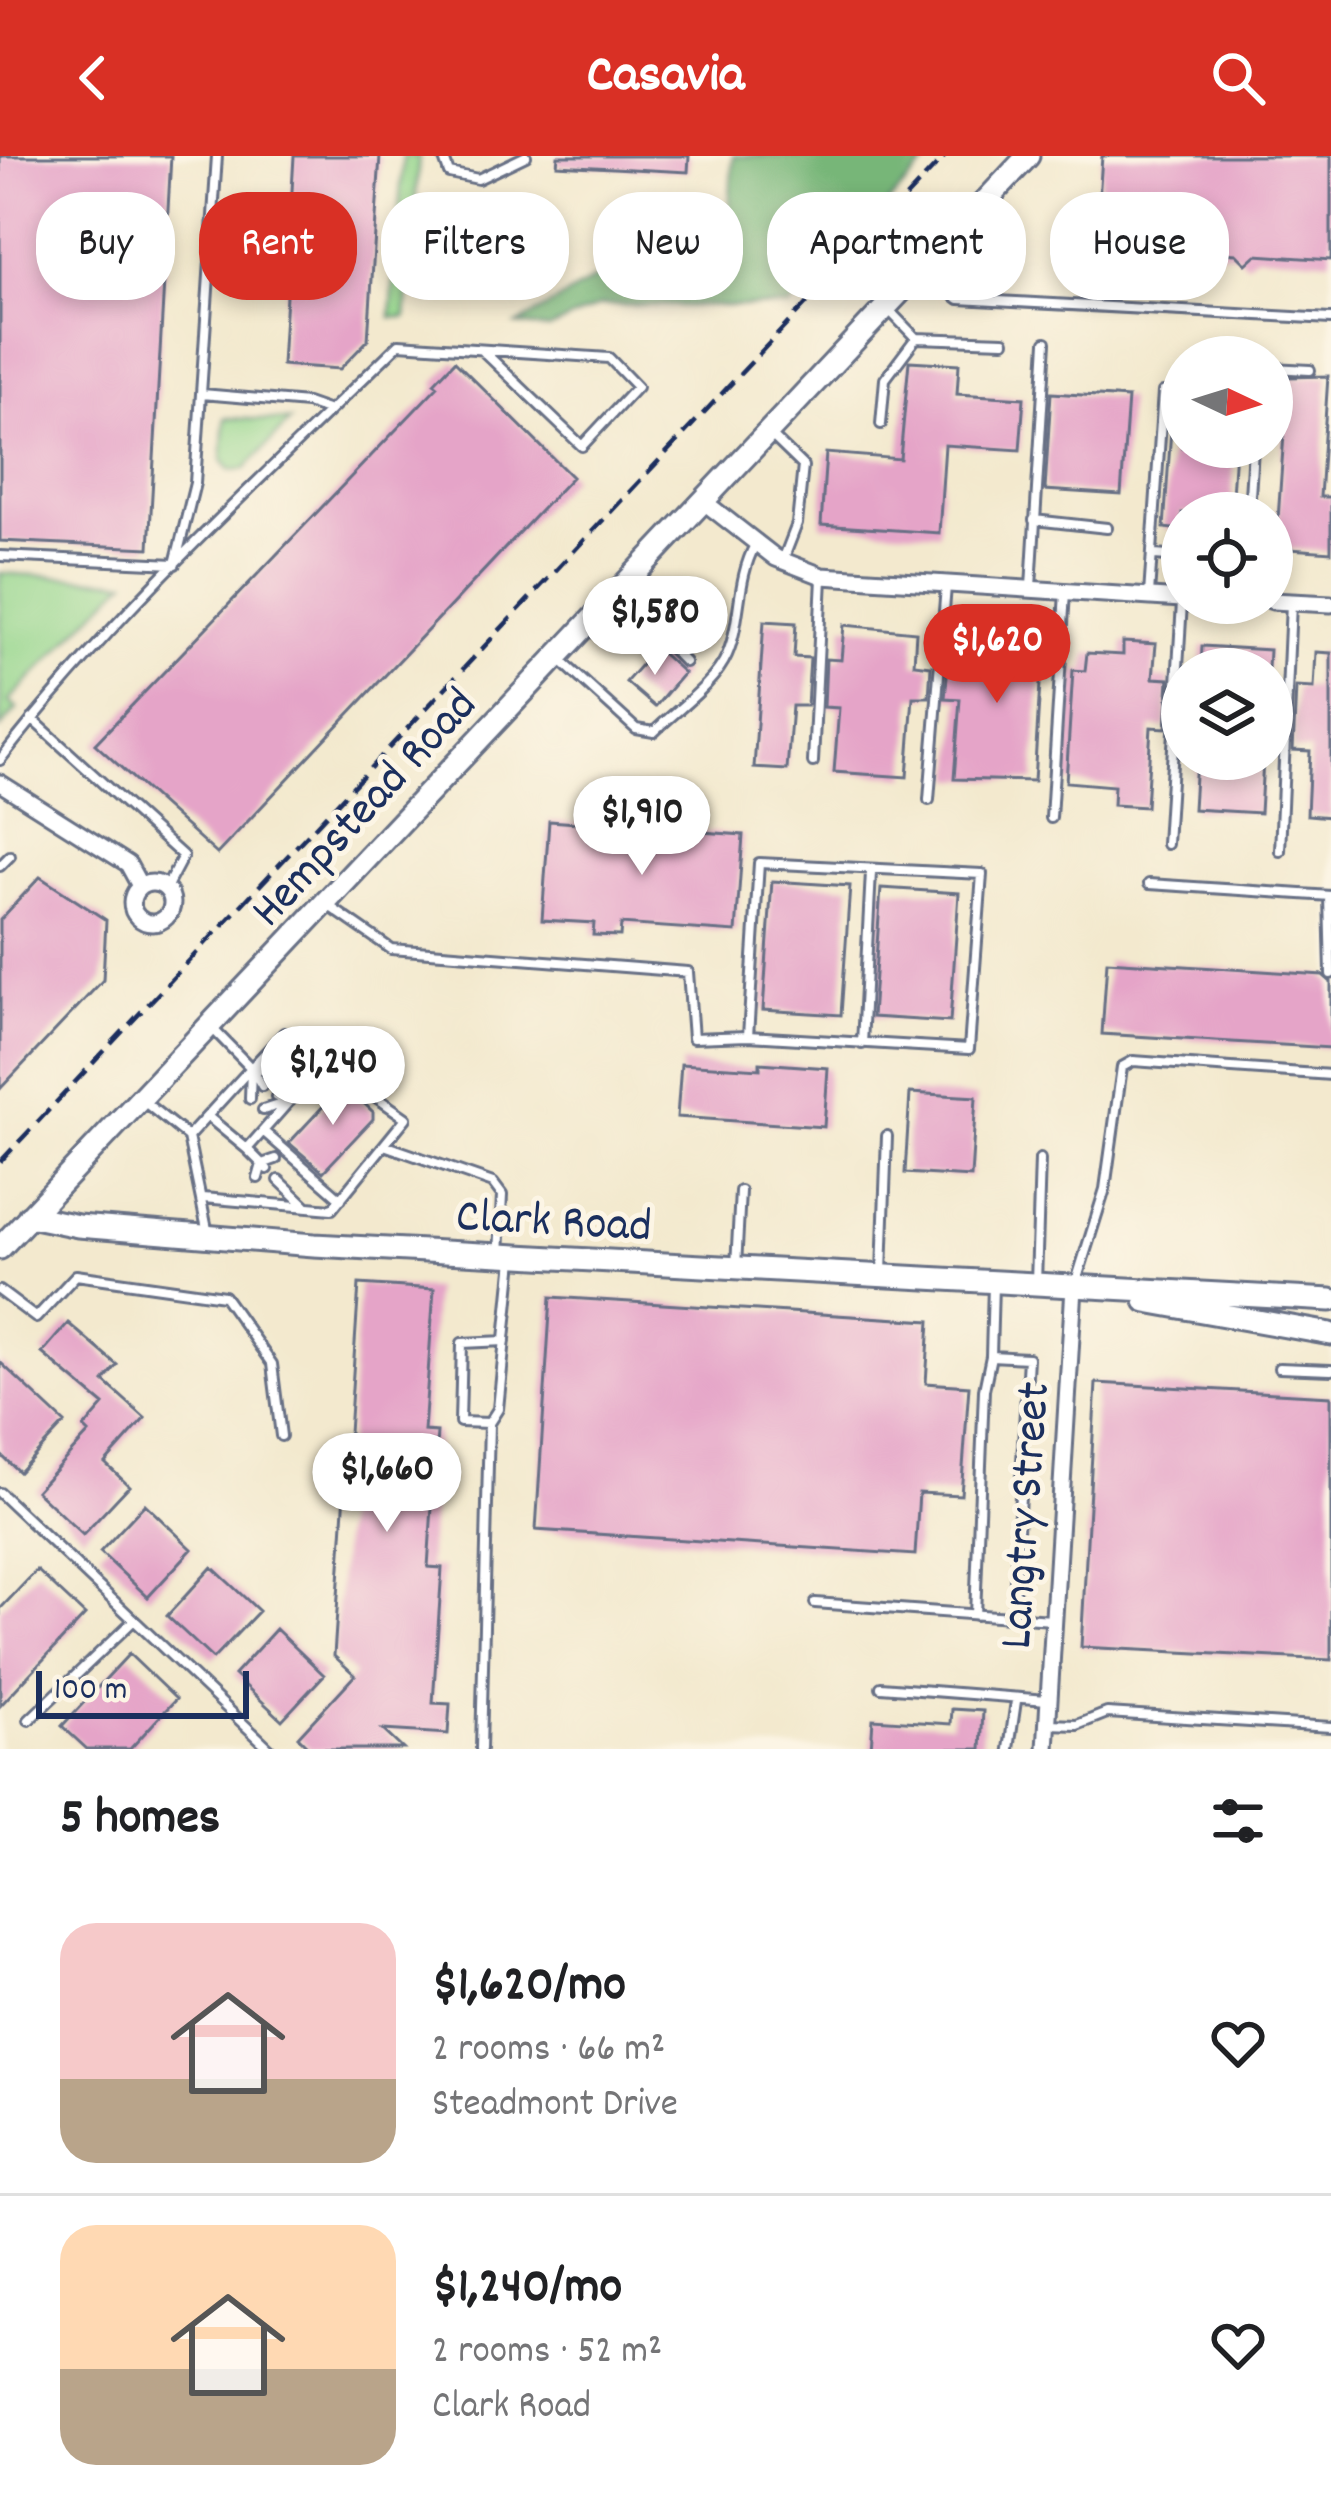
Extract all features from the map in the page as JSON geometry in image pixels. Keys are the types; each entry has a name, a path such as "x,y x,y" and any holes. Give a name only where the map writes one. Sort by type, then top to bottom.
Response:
{"street":[{"name":"Hempstead Road","path":"994,192 1028,156"},
{"name":"Hempstead Road","path":"0,1248 892,300"},
{"path":"703,501 755,544 822,576 1161,598"},
{"path":"1293,602 1331,604"},
{"path":"0,783 128,864 140,886 133,910 153,923 172,908 166,887 153,882 140,886"},
{"name":"Clark Road","path":"29,1216 78,1226 506,1257 1331,1300"},
{"name":"Clark Road","path":"1074,1286 1331,1334"},
{"name":"Langtry Street","path":"1046,1749 1074,1286"}],"lane":[{"path":"175,564 195,483 217,156"},
{"path":"443,156 449,172 478,179 526,156"},
{"path":"978,300 1331,319"},
{"path":"886,307 916,338 1004,341"},
{"path":"881,424 885,379 916,338"},
{"path":"1031,588 1046,342"},
{"path":"0,760 175,564 399,344 609,358 637,387 582,446 482,350"},
{"path":"1293,369 1310,370"},
{"path":"202,394 307,403 330,411"},
{"path":"1149,596 1161,425"},
{"path":"768,432 803,466 797,524 783,560"},
{"path":"1034,520 1107,528"},
{"path":"556,658 637,729 654,732 714,674 728,653 742,568 755,544"},
{"path":"1153,555 1161,556"},
{"path":"0,556 175,564"},
{"path":"813,762 822,576"},
{"path":"928,800 946,585"},
{"path":"1051,818 1065,591"},
{"path":"616,593 685,662"},
{"path":"1167,844 1181,624"},
{"path":"1280,851 1290,624"},
{"path":"32,719 183,856 166,887"},
{"path":"0,866 10,856"},
{"path":"326,904 391,950 688,972 692,1038 748,1036 969,1049 982,874 759,863 748,1036"},
{"path":"862,1044 871,871"},
{"path":"1149,884 1330,896 1331,974"},
{"path":"210,1026 262,1086"},
{"path":"188,1136 284,1033 406,1118 332,1209 203,1198"},
{"path":"251,1068 286,1060"},
{"path":"1074,1286 1105,1189 1123,1067 1133,1061 1331,1075"},
{"path":"247,1150 323,1063"},
{"path":"251,1068 274,1073"},
{"path":"250,1099 251,1068"},
{"path":"290,1101 299,1072"},
{"path":"287,1085 290,1101"},
{"path":"275,1097 290,1101"},
{"path":"140,1099 188,1136 208,1237"},
{"path":"263,1110 290,1101"},
{"path":"207,1116 265,1166"},
{"path":"263,1131 341,1199"},
{"path":"882,1277 887,1136"},
{"path":"387,1146 493,1184 502,1196 505,1341 498,1409 489,1423 481,1749"},
{"path":"258,1178 276,1159"},
{"path":"1036,1285 1040,1159"},
{"path":"270,1189 282,1183 288,1170"},
{"path":"282,1183 306,1207"},
{"path":"736,1270 740,1191"},
{"path":"0,1291 36,1318 76,1275 224,1296 272,1364 281,1436"},
{"path":"975,1615 993,1282"},
{"path":"489,1423 460,1422 461,1342 505,1341"},
{"path":"992,1356 1028,1358 1013,1617"},
{"path":"1279,1368 1331,1370"},
{"path":"0,1493 270,1749"},
{"path":"815,1603 1054,1620"},
{"path":"29,1720 134,1620"},
{"path":"881,1687 1049,1700"},
{"path":"1009,1749 1016,1701"},
{"path":"1048,1724 1077,1725 1107,1713 1331,1727"}],"green space":[{"path":"403,156 419,156 416,192 400,192"},
{"path":"733,156 933,156 899,192 767,192 767,300 796,300 789,307 601,305 548,329 517,325 559,300 569,300 569,294 593,280 593,300 743,300 743,192 730,192"},
{"path":"392,300 407,300 406,317 391,317"},
{"path":"225,418 290,421 245,469 230,470 222,460"},
{"path":"0,573 126,581 9,701 17,709 0,729"}],"building":[{"path":"0,156 171,156 169,192 36,192 36,300 163,300 149,548 0,541"},
{"path":"294,156 380,156 368,340 340,369 282,365 286,300 357,300 357,192 292,192"},
{"path":"558,156 689,156 688,172 557,165"},
{"path":"1102,156 1331,156 1331,260 1256,255 1246,264 1229,254 1229,192 1100,192"},
{"path":"455,361 572,477 217,854 95,744 438,386 434,383"},
{"path":"909,361 959,364 957,394 1024,398 1020,450 945,445 939,533 821,525 826,453 900,459"},
{"path":"1328,376 1320,497 1331,497 1331,552 1293,549 1293,492 1280,492 1282,468 1293,468 1293,377"},
{"path":"1051,393 1128,398 1121,495 1045,490"},
{"path":"1168,468 1234,468 1232,492 1167,492"},
{"path":"764,621 796,623 794,657 810,658 807,706 792,706 787,770 754,768"},
{"path":"844,625 916,632 914,664 931,666 929,697 913,697 907,777 834,772 839,708 824,707 826,659 841,660"},
{"path":"1004,632 1043,635 1034,781 954,779 960,699 945,698 948,667 961,668 964,634 1004,637"},
{"path":"1123,642 1156,644 1153,678 1161,678 1161,728 1151,727 1146,807 1113,805 1114,786 1066,782 1073,670 1085,671 1087,653 1123,655"},
{"path":"656,648 684,673 655,707 626,682"},
{"path":"1316,652 1331,653 1331,817 1307,815 1310,751 1293,750 1296,687 1314,688"},
{"path":"1195,780 1262,780 1260,813 1193,809"},
{"path":"549,821 743,835 736,932 621,924 620,936 593,935 594,923 542,920"},
{"path":"40,877 106,920 103,980 0,1089 0,920"},
{"path":"772,881 850,886 841,1015 763,1010"},
{"path":"881,888 959,893 950,1022 872,1017"},
{"path":"1107,961 1323,975 1331,982 1331,1048 1102,1034"},
{"path":"760,1063 828,1068 824,1127 677,1117 681,1064 760,1069"},
{"path":"344,1084 373,1112 373,1119 323,1172 289,1143"},
{"path":"910,1093 976,1097 971,1177 905,1173"},
{"path":"359,1284 434,1289 424,1431 437,1432 428,1567 442,1568 433,1703 450,1704 448,1734 383,1730 403,1749 310,1749 298,1737 355,1675 334,1656"},
{"path":"551,1297 930,1321 926,1383 969,1386 961,1495 919,1493 915,1555 536,1530"},
{"path":"68,1323 117,1365 104,1381 145,1418 105,1463 129,1486 83,1535 36,1491 89,1433 84,1428 104,1405 42,1353"},
{"path":"0,1362 65,1423 19,1472 0,1454"},
{"path":"1096,1383 1331,1396 1331,1660 1081,1647"},
{"path":"145,1504 192,1549 148,1597 100,1552"},
{"path":"212,1567 259,1611 213,1659 167,1616"},
{"path":"37,1570 85,1615 0,1706 0,1609"},
{"path":"276,1629 324,1675 282,1720 234,1675"},
{"path":"129,1654 176,1699 130,1749 87,1749 62,1726"},
{"path":"952,1709 983,1711 981,1749 871,1749 873,1719 951,1724"}],"railway":[{"path":"0,1162 945,156"}]}
